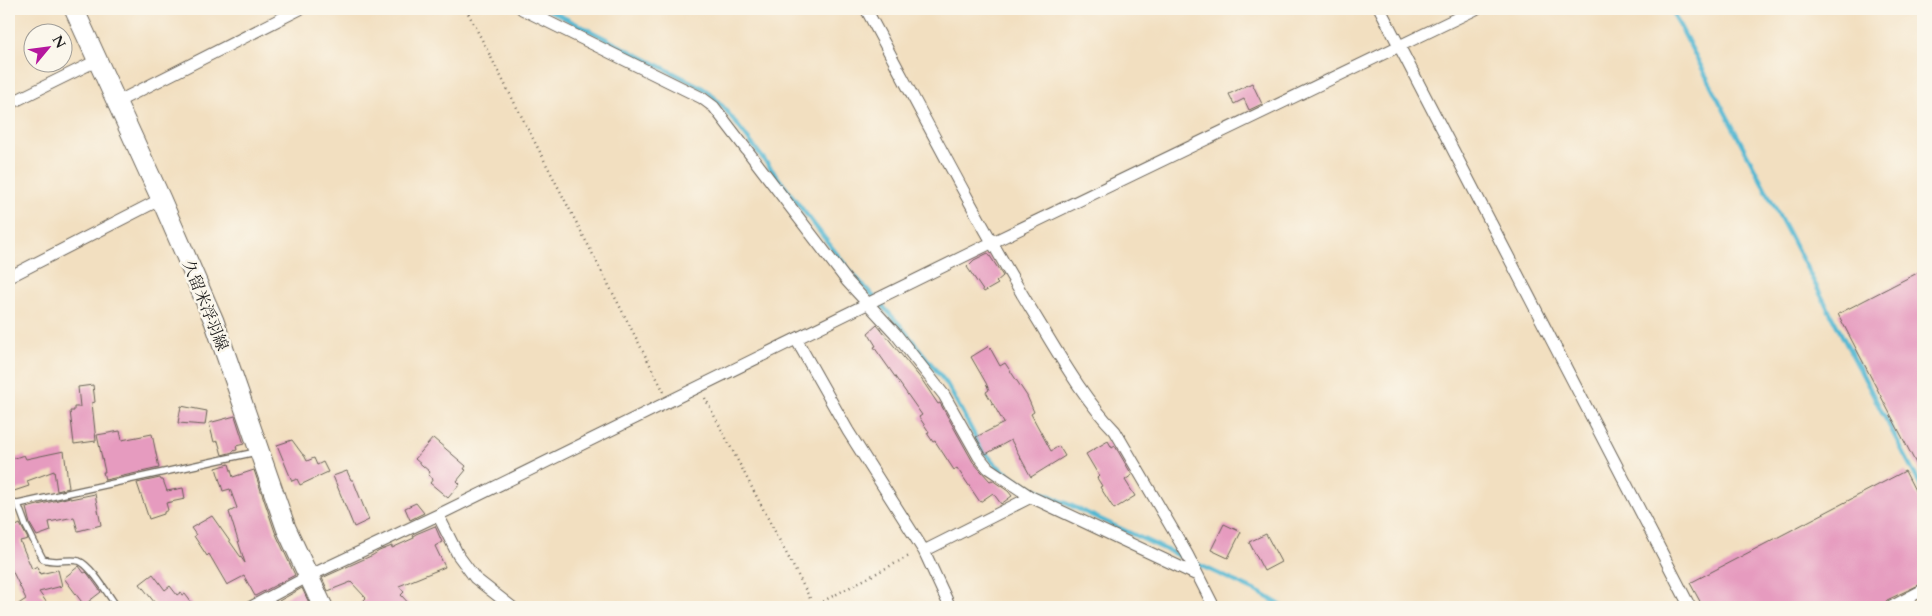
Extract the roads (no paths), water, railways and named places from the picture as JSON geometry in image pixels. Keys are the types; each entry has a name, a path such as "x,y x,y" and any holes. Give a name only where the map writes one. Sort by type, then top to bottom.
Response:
{"main road":[{"name":"久留米浮羽線","path":"74,9 161,199 214,321 286,528 323,607"}],"street":[{"path":"117,102 300,9"},
{"path":"522,9 702,98 714,107 847,280 874,301 895,333 944,395 979,457 988,468 1031,497 1196,572"},
{"path":"866,9 991,243 1063,362 1100,416 1115,432 1187,554 1214,607"},
{"path":"1380,9 1690,607"},
{"path":"251,607 309,576 438,515 991,243 1476,9"},
{"path":"9,104 98,60"},
{"path":"9,277 161,199"},
{"path":"796,339 848,431 924,551 950,607"},
{"path":"924,551 1031,497"},
{"path":"438,515 458,555 474,578 512,607"},
{"path":"1891,607 1923,590"}],"lane":[{"path":"9,503 18,504 260,451"},
{"path":"18,504 26,526 43,559 52,562 78,561 88,567 117,607"}],"waterway":[{"path":"547,9 701,87 711,94 725,109 850,271 900,325 947,384 982,449 995,464 1016,480 1186,559"},
{"path":"1671,9 1923,490"},
{"path":"1193,562 1260,593 1284,607"}]}
